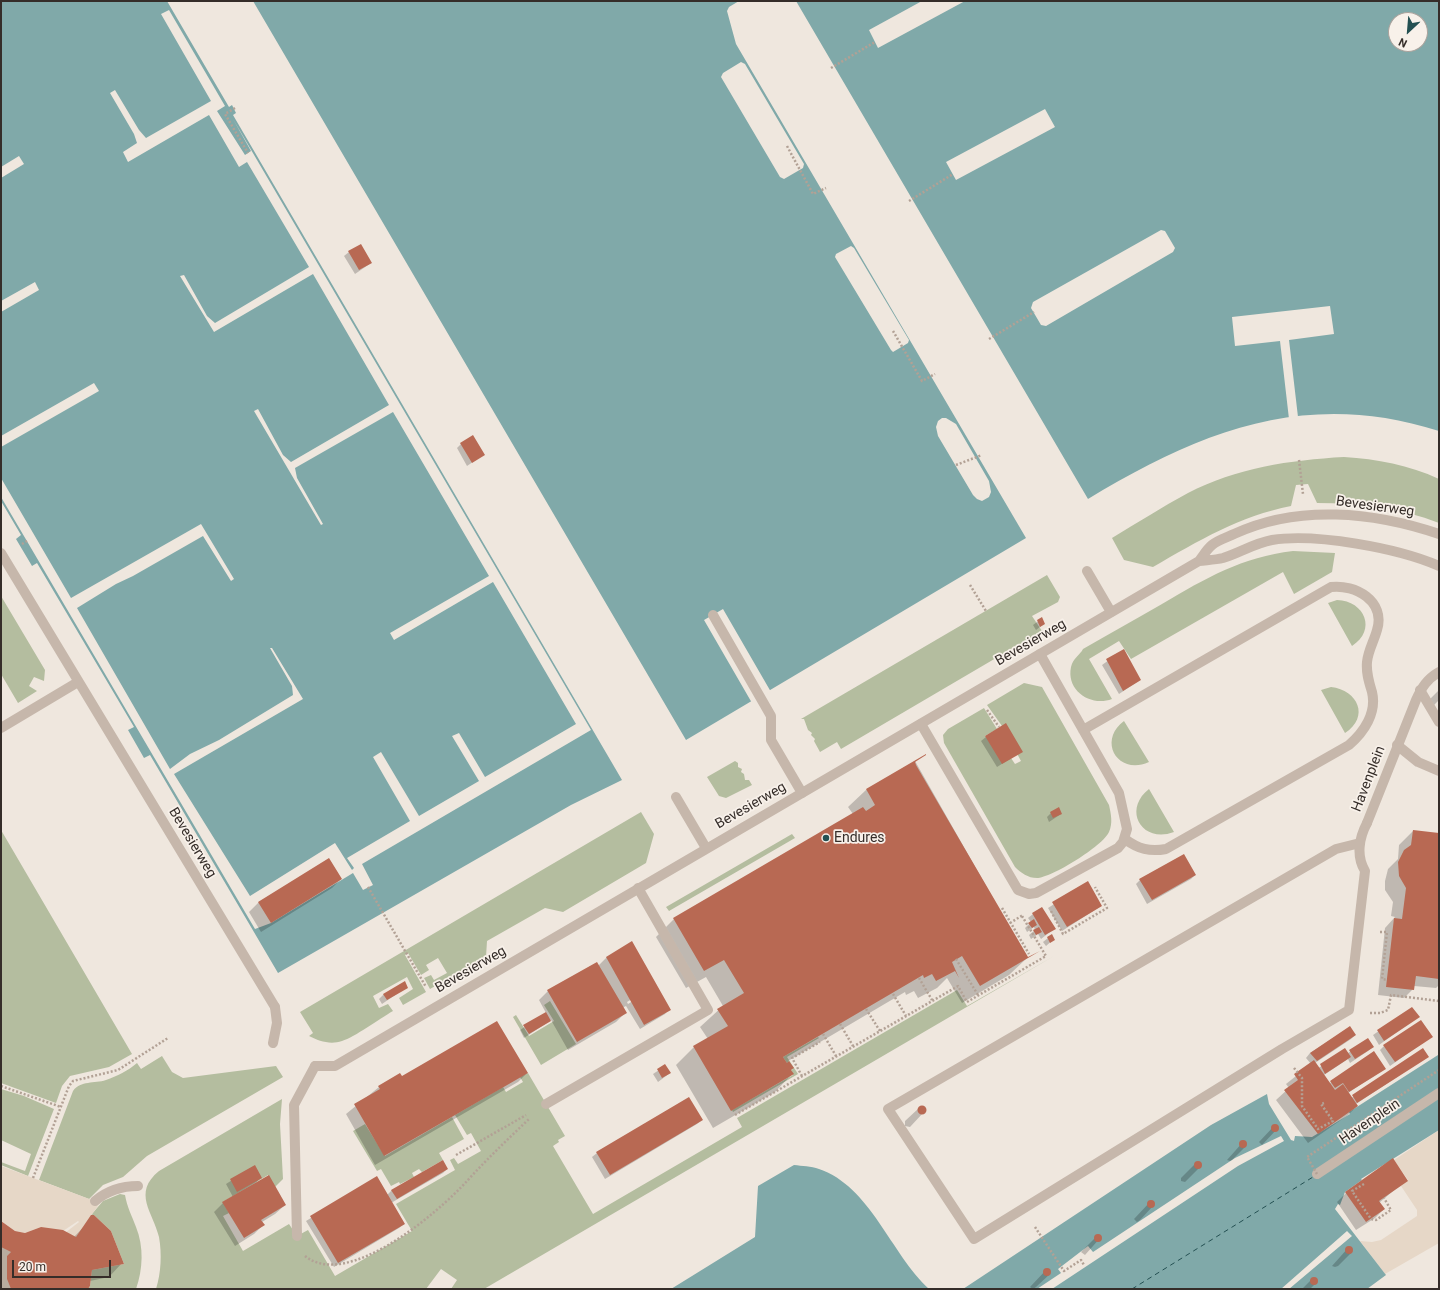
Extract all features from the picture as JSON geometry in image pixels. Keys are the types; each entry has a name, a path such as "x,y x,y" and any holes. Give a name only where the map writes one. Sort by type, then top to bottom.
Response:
{"street":[{"name":"Bevesierweg","path":"297,1236 294,1105 315,1066 335,1066 1199,561 1212,544 1248,528 1286,518 1329,514 1355,516 1410,525 1439,534"},
{"name":"Bevesierweg","path":"1199,561 1222,558 1271,540 1309,538 1364,546 1412,557 1439,566"},
{"name":"Bevesierweg","path":"1,553 275,1007 277,1023 273,1043"},
{"path":"1087,571 1111,612"},
{"path":"1084,730 1331,587 1341,586 1361,592 1370,599 1375,607 1378,618 1378,629 1369,651 1367,663 1368,682 1372,693 1372,710 1367,726 1359,737 1350,745 1166,849 1155,851 1144,850 1134,846 1125,839"},
{"path":"713,615 771,716 771,740 802,793"},
{"path":"921,724 1012,882 1022,892 1029,894 1039,891 1118,848 1125,839 1127,830 1119,793 1040,654"},
{"name":"Havenplein","path":"1360,843 1363,831 1420,690 1431,677 1439,672"},
{"path":"1,728 78,682"},
{"path":"1420,690 1439,722"},
{"name":"Havenplein","path":"1397,745 1418,762 1439,771"},
{"path":"676,797 706,848"},
{"path":"1360,843 1361,865 1365,871 1349,1010 1282,1049 974,1239 888,1109 1336,849 1360,843"},
{"path":"546,1104 708,1010 638,888"},
{"name":"Havenplein","path":"1317,1174 1439,1093"},
{"path":"95,1201 108,1191 118,1188 138,1186"}],"path":[{"path":"831,68 875,42"},
{"path":"235,108 225,114 248,153"},
{"path":"787,146 813,194 826,188"},
{"path":"909,201 953,174"},
{"path":"989,339 1034,312"},
{"path":"893,331 922,381 934,374"},
{"path":"956,466 982,456"},
{"path":"1299,460 1302,485"},
{"path":"22,543 27,541"},
{"path":"970,585 986,611"},
{"path":"990,714 999,728"},
{"path":"1039,891 1063,934 1107,908 1083,868"},
{"path":"368,887 416,969"},
{"path":"735,1115 958,986 967,1002 1046,956 1021,917 1009,923"},
{"path":"956,959 978,995"},
{"path":"919,978 932,1000"},
{"path":"893,994 906,1016"},
{"path":"1349,1010 1380,1013 1388,1010 1391,996 1439,1001"},
{"path":"866,1009 880,1031"},
{"path":"840,1024 853,1046"},
{"path":"823,1034 836,1056"},
{"path":"33,1178 69,1086 74,1081 118,1070 168,1038"},
{"path":"802,1076 792,1058 820,1042"},
{"path":"1317,1174 1307,1157 1439,1070"},
{"path":"1298,1072 1302,1078 1302,1106 1318,1129 1333,1121 1321,1104 1324,1103"},
{"path":"1,1086 61,1107"},
{"path":"456,1155 546,1104"},
{"path":"438,1214 485,1163 546,1104"},
{"path":"1364,1184 1352,1191 1371,1219 1376,1220 1391,1210 1384,1198"},
{"path":"1039,1232 1064,1271 1081,1260 1084,1265"},
{"path":"297,1236 309,1262"}],"green space":[{"path":"1344,457 1369,459 1404,466 1439,479 1439,523 1395,510 1379,507 1317,503 1308,484 1296,485 1291,506 1254,516 1220,530 1153,567 1124,560 1112,538 1188,493 1225,477 1244,471 1284,463"},
{"path":"1293,551 1335,553 1332,572 1294,594 1283,572 1131,659 1119,641 1089,659 1112,699 1096,701 1088,699 1076,690 1070,676 1071,667 1073,661 1083,649 1209,577 1257,558"},
{"path":"1047,575 1060,597 1058,602 1032,616 1042,631 841,749 837,742 820,752 804,719 801,719"},
{"path":"1,596 45,670 44,681 34,677 29,686 37,691 18,703 1,674"},
{"path":"1337,600 1355,605 1364,617 1366,625 1364,632 1360,639 1352,646 1328,603"},
{"path":"1024,683 1042,687 1109,805 1111,818 1109,832 1097,845 1064,867 1044,877 1037,878 1025,875 1015,867 944,743 943,735 948,729 984,708 997,729 985,736 1011,758 1015,764 1021,761 1002,726 987,705"},
{"path":"1331,687 1348,693 1358,705 1359,712 1357,719 1353,727 1345,733 1321,690"},
{"path":"1124,721 1149,762 1138,765 1128,764 1120,760 1115,754 1112,746 1112,738 1116,729"},
{"path":"735,761 738,763 738,767 742,769 741,772 744,774 745,780 749,780 752,785 726,798 719,796 707,777"},
{"path":"1149,789 1174,832 1163,834 1153,833 1145,829 1139,823 1137,806 1141,797"},
{"path":"641,812 654,834 646,863 563,912 545,908 487,941 486,957 430,989 424,978 431,975 434,980 447,973 438,958 426,965 429,970 421,975 408,953 405,955 426,992 403,1005 399,998 413,989 407,977 373,996 379,1008 388,1004 393,1011 360,1032 347,1039 333,1043 321,1041 309,1036 313,1033 300,1012"},
{"path":"1,830 132,1054 109,1067 70,1076 62,1086 56,1103 1,1083"},
{"path":"792,834 795,838 669,911 666,907"},
{"path":"1054,956 484,1289 451,1289 457,1280 441,1269 426,1289 156,1289 160,1270 160,1250 159,1237 147,1203 147,1187 151,1179 159,1171 282,1099 280,1124 283,1179 275,1187 268,1175 223,1202 229,1213 223,1216 243,1251 289,1224 297,1236 308,1230 335,1276 412,1231 396,1204 455,1170 450,1160 454,1158 458,1164 481,1151 471,1133 467,1135 455,1115 503,1087 506,1092 523,1082 520,1077 528,1073 565,1136 558,1140 559,1142 553,1146 593,1214 742,1127 737,1118 957,990 967,1006"},
{"path":"550,1001 576,1044 541,1065 513,1017 516,1015 529,1036 554,1021 544,1005"},
{"path":"818,1037 819,1038 787,1057 798,1074 733,1112 732,1110 793,1075 791,1070 793,1069 789,1062 787,1063 783,1057"},
{"path":"162,1056 172,1072 183,1078 276,1066 283,1077 147,1156 123,1177 103,1185 89,1199 39,1180 73,1091 80,1085 101,1081 118,1075 137,1063 141,1069"},
{"path":"1,1089 24,1096 54,1109 28,1176 1,1165 1,1162 25,1171 31,1154 1,1140"},
{"path":"452,1117 464,1139 439,1153 443,1160 422,1172 419,1169 412,1173 414,1177 400,1184 399,1182 391,1186 381,1169 377,1171 353,1131 365,1124 385,1156"},
{"path":"120,1194 125,1195 139,1235 142,1258 136,1289 88,1289 90,1286 92,1270 124,1264 111,1231 94,1215 91,1215 103,1201"}],"shaded area":[{"path":"1439,1130 1439,1243 1385,1274 1360,1241 1372,1242 1381,1240 1417,1216 1417,1210 1401,1186 1408,1180 1394,1160"},
{"path":"1,1166 100,1203 76,1237 65,1233 79,1222 78,1221 60,1233 42,1239 41,1227 25,1233 15,1231 1,1221"},
{"path":"1,1247 11,1252 7,1256 7,1279 11,1289 1,1289"}],"water":[{"path":"1,1 167,1 229,107 232,105 236,113 233,115 622,780 571,805 278,973 150,755 144,758 128,730 134,727 37,563 32,566 16,539 21,535 1,501"},
{"path":"253,1 739,1 729,7 727,11 736,44 1026,538 686,740"},
{"path":"796,1 1439,1 1439,431 1391,419 1344,414 1300,416 1257,423 1214,436 1172,453 1088,499"},
{"path":"1438,1055 1439,1130 1361,1179 1362,1180 1345,1192 1340,1205 1338,1204 1335,1209 1386,1275 1367,1289 963,1289 1211,1125 1267,1094 1269,1104 1291,1140 1294,1141 1295,1136 1312,1137 1350,1114 1349,1112"},
{"path":"794,1165 819,1169 837,1178 852,1190 879,1222 915,1274 929,1289 671,1289 755,1237 758,1186"}],"pier":[{"path":"922,1 965,1 878,48 869,30"},
{"path":"169,10 225,106 217,111 245,155 251,151 233,119 591,730 362,864 373,885 363,890 353,873 271,923 255,929 1,497 1,478 71,598 201,524 234,579 231,581 203,536 133,576 116,584 77,608 170,769 190,754 219,740 293,695 292,686 270,648 272,648 303,699 174,774 250,896 335,843 352,870 354,868 347,858 410,821 373,757 381,752 419,816 479,781 452,736 459,733 485,777 576,724 493,582 394,640 390,633 489,576 393,412 295,468 297,478 323,524 321,525 254,411 258,409 283,455 291,462 389,405 313,274 214,332 180,276 184,275 207,316 215,323 309,267 247,162 239,167 209,115 128,162 123,152 137,143 134,134 110,93 115,90 139,130 146,138 211,101 161,14"},
{"path":"741,62 745,64 804,164 803,168 784,179 780,177 721,77 723,73"},
{"path":"1045,109 1055,127 956,180 946,162"},
{"path":"19,156 24,164 1,178 1,167"},
{"path":"1161,230 1165,231 1175,248 1173,252 1046,326 1041,325 1031,308 1033,302"},
{"path":"851,246 854,248 909,340 908,343 893,352 835,257 836,254"},
{"path":"35,282 39,290 1,312 1,301"},
{"path":"1330,306 1334,334 1289,340 1298,417 1289,419 1280,341 1235,346 1232,317"},
{"path":"94,383 99,391 1,447 1,436"},
{"path":"942,418 946,418 956,424 989,481 991,492 989,497 982,501 973,495 938,436 936,427 938,421"},
{"path":"723,609 771,692 752,703 704,620"},
{"path":"1281,1136 1284,1141 1238,1166 1052,1289 1037,1289 1061,1273 1058,1269 1088,1246 1093,1252 1235,1158"},
{"path":"1347,1231 1352,1236 1289,1289 1281,1289"}],"building":[{"path":"361,244 372,263 359,270 348,251"},
{"path":"473,435 485,455 472,463 460,443"},
{"path":"1042,617 1045,624 1040,627 1037,620"},
{"path":"1124,649 1141,680 1123,691 1106,659"},
{"path":"1006,723 1023,752 1002,764 985,736"},
{"path":"926,754 915,762 916,765 1028,957 1040,951 980,986 962,956 952,962 959,978 955,971 936,981 932,974 924,978 923,975 783,1057 787,1063 789,1061 794,1068 791,1070 794,1074 731,1111 693,1046 728,1026 717,1009 744,993 724,960 704,971 673,918 863,807 866,811 875,805 866,789"},
{"path":"1059,807 1062,814 1053,818 1050,812"},
{"path":"1413,830 1439,833 1439,979 1416,976 1414,990 1386,987 1394,918 1402,919 1406,888 1399,876 1398,862 1404,850 1411,845"},
{"path":"1184,854 1196,875 1152,900 1139,879"},
{"path":"329,858 342,879 271,923 258,902"},
{"path":"1088,881 1102,906 1067,927 1052,902"},
{"path":"1042,907 1056,929 1045,935 1032,913"},
{"path":"1034,919 1037,925 1032,928 1028,923"},
{"path":"1039,927 1042,932 1036,935 1033,930"},
{"path":"1052,934 1055,940 1050,943 1047,937"},
{"path":"632,941 671,1010 644,1025 606,957"},
{"path":"597,962 627,1013 577,1042 547,990"},
{"path":"405,981 408,988 387,1000 383,994"},
{"path":"1412,1007 1420,1017 1384,1041 1377,1030"},
{"path":"546,1012 551,1021 529,1034 523,1025"},
{"path":"1421,1020 1433,1037 1395,1062 1383,1045"},
{"path":"497,1021 528,1073 384,1156 354,1104 380,1089 378,1086 400,1073 402,1076"},
{"path":"1350,1026 1356,1035 1317,1061 1310,1053"},
{"path":"1368,1038 1374,1047 1355,1059 1349,1050"},
{"path":"1345,1048 1351,1057 1325,1074 1320,1064"},
{"path":"1423,1048 1429,1057 1357,1103 1352,1095"},
{"path":"1374,1051 1386,1069 1349,1092 1343,1083 1335,1088 1330,1081"},
{"path":"1314,1060 1335,1090 1343,1084 1358,1106 1318,1134 1284,1090 1298,1080 1294,1074"},
{"path":"665,1064 671,1073 662,1078 657,1069"},
{"path":"689,1097 703,1120 610,1175 596,1152"},
{"path":"920,1106 924,1106 926,1110 924,1114 920,1114 918,1112 918,1108"},
{"path":"1273,1124 1277,1124 1279,1128 1277,1132 1273,1132 1271,1130 1271,1126"},
{"path":"1241,1140 1245,1140 1247,1144 1245,1148 1241,1148 1239,1146 1239,1142"},
{"path":"1393,1158 1408,1181 1379,1201 1385,1209 1366,1222 1345,1192"},
{"path":"443,1160 448,1169 397,1199 391,1190"},
{"path":"1196,1161 1200,1161 1202,1165 1200,1169 1196,1169 1194,1167 1194,1163"},
{"path":"255,1165 262,1178 237,1192 230,1179"},
{"path":"269,1175 286,1205 261,1220 265,1225 244,1238 222,1202"},
{"path":"377,1176 405,1224 338,1263 310,1216"},
{"path":"1149,1200 1153,1200 1155,1204 1153,1208 1149,1208 1147,1206 1147,1202"},
{"path":"91,1215 94,1215 111,1231 124,1264 92,1270 90,1286 88,1289 11,1289 7,1279 7,1256 11,1252 1,1247 1,1221 15,1231 25,1233 41,1227 63,1230 76,1237"},
{"path":"1096,1234 1100,1234 1102,1238 1100,1242 1096,1242 1094,1240 1094,1236"},
{"path":"1347,1246 1351,1246 1353,1250 1351,1254 1347,1254 1345,1252 1345,1248"},
{"path":"1045,1268 1049,1268 1051,1272 1049,1276 1045,1276 1043,1274 1043,1270"},
{"path":"1312,1277 1316,1277 1318,1281 1316,1285 1312,1285 1310,1283 1310,1279"}],"ferry route":[{"path":"1132,1289 1313,1177"}],"place":[{"name":"Endures","path":"826,838"}]}
